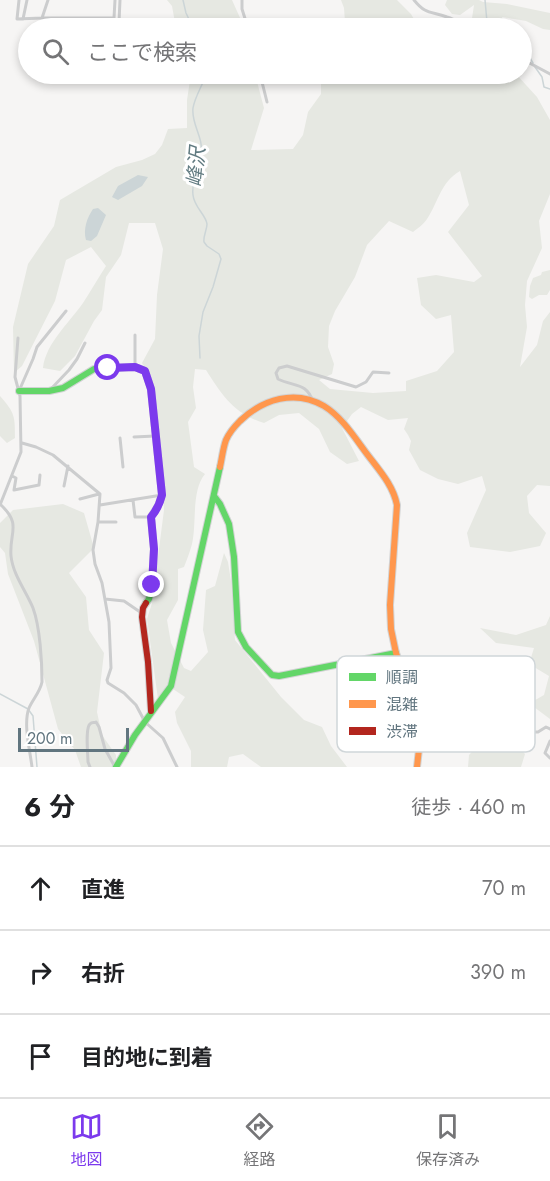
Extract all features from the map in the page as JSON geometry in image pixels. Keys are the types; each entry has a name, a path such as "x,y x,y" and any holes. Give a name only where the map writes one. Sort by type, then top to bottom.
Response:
{"street":[{"path":"18,19 19,0"},
{"path":"27,0 23,18 114,18 115,0"},
{"path":"42,18 48,0"},
{"path":"119,18 120,0"},
{"path":"242,0 245,18"},
{"path":"414,0 420,8 430,13 451,18"},
{"path":"532,64 550,74"},
{"path":"262,84 267,102"},
{"path":"19,391 37,347 66,311"},
{"path":"135,335 135,367"},
{"path":"18,338 15,377 19,391 22,443 21,452 0,505 10,515 12,521 11,557 37,624 42,682 41,689 29,707 27,716 32,767"},
{"path":"49,391 69,370 85,343"},
{"path":"313,402 304,387 279,379 276,373 279,368 287,366 356,387 366,382 373,372 389,373"},
{"path":"19,391 49,391 63,388 94,369 135,367 145,371 151,389 162,495 151,517 154,549 152,585 149,599 143,608 151,711"},
{"path":"116,767 151,711 171,686 226,439 233,428 250,411 277,399 300,398 327,408 341,422 396,497 390,605 391,629 397,656"},
{"path":"134,437 155,436"},
{"path":"120,438 123,467"},
{"path":"22,443 53,455 100,494 93,550 110,622 111,668 107,680 136,705 145,722 163,738 177,767"},
{"path":"64,486 68,466"},
{"path":"12,476 16,478 14,490 39,485 40,475"},
{"path":"80,499 100,494"},
{"path":"100,506 162,495"},
{"path":"214,496 229,524 234,557 238,632 246,647 272,675 279,676 337,665"},
{"path":"134,500 135,517 151,517"},
{"path":"98,522 116,522"},
{"path":"105,599 124,601 143,614"},
{"path":"381,656 396,653"},
{"path":"90,767 88,729 90,724 96,722 105,749 116,767"},
{"path":"535,732 550,729"},
{"path":"550,741 545,753 550,758"},
{"path":"417,767 419,752"}],"shaded area":[{"path":"167,0 232,0 240,18 174,18 172,6"},
{"path":"341,0 397,0 413,18 345,18"},
{"path":"447,0 479,0 550,13 550,30 532,24 532,18 472,18 474,5 460,15 452,14 445,5"},
{"path":"189,84 258,84 264,108 251,150 293,149 303,135 308,112 321,94 321,84 525,84 537,97 550,120 550,194 539,221 542,248 527,281 525,305 527,327 520,367 537,345 543,321 550,312 550,486 537,485 527,496 529,513 546,533 540,546 510,552 470,547 467,533 486,490 482,476 458,484 438,479 420,470 409,450 411,441 404,429 408,418 388,420 361,407 352,414 342,428 359,461 347,464 330,452 319,429 299,413 279,415 264,423 254,419 230,402 206,370 195,369 193,387 196,408 188,422 194,467 205,474 196,498 191,547 184,567 178,569 178,600 167,620 171,643 184,668 191,671 208,652 203,630 206,590 215,586 224,553 231,581 235,640 281,697 304,720 322,727 331,746 347,767 261,767 243,754 229,757 227,767 191,767 191,751 177,723 175,712 185,697 167,685 158,699 147,619 152,603 164,510 153,383 142,363 155,339 157,295 163,249 155,223 129,223 121,255 106,277 102,310 75,356 60,371 43,368 45,359 59,334 83,303 106,266 91,247 66,260 55,301 22,366 14,373 13,327 28,264 54,226 60,200 116,167 155,154 162,145 168,129 187,128","holes":["460,171 469,205 448,232 482,276 474,282 436,275 417,278 421,305 436,319 451,315 454,352 437,371 406,381 406,391 373,393 330,389 319,380 332,374 334,364 328,347 329,326 355,277 367,245 389,221 413,232 427,219 448,181"]},
{"path":"138,175 148,177 142,186 118,200 112,197 118,186"},
{"path":"98,208 106,215 97,236 91,241 86,240 87,220 93,209"},
{"path":"550,270 550,290 547,295 539,295 532,299 529,297 533,278"},
{"path":"0,396 9,407 14,420 15,438 7,443 0,436"},
{"path":"63,504 84,513 94,548 69,573 86,597 89,630 104,653 97,712 102,735 116,755 116,767 81,767 75,750 58,729 34,641 8,574 5,553 0,547 0,523 13,510"},
{"path":"550,616 550,719 535,708 535,700 544,695 549,676 535,668 535,656 532,656 534,648 496,643 480,628 516,635 546,625"},
{"path":"472,752 523,752 525,754 521,767 468,767 469,755"}],"waterway":[{"name":"峰沢","path":"183,0 188,18"},
{"path":"485,0 487,18"},
{"path":"535,67 542,77 544,87 550,89"},
{"name":"峰沢","path":"200,358 199,336 203,312 221,259 219,254 204,242 207,224 193,195 193,184 201,148 193,108 202,84"},
{"path":"0,694 28,709 33,716 37,767"}],"traffic: fast":[{"path":"19,391 49,391 63,388 94,369 135,367 145,371 151,389 162,495 151,517 154,549 152,585 146,603"},
{"path":"116,767 135,735 171,686 220,467"},
{"path":"214,496 229,524 234,557 238,632 246,647 272,675 279,676 337,665"},
{"path":"381,656 396,653"}],"traffic: slow":[{"path":"220,467 227,437 236,425 249,413 269,402 291,397 302,398 324,406 337,416 385,478 397,505 390,605 391,629 397,656"},
{"path":"417,767 419,752"}],"traffic: jam":[{"path":"146,603 142,617 151,711"}],"route":[{"path":"108,368 135,367 145,371 151,389 162,495 151,517 154,549 152,585"}]}
